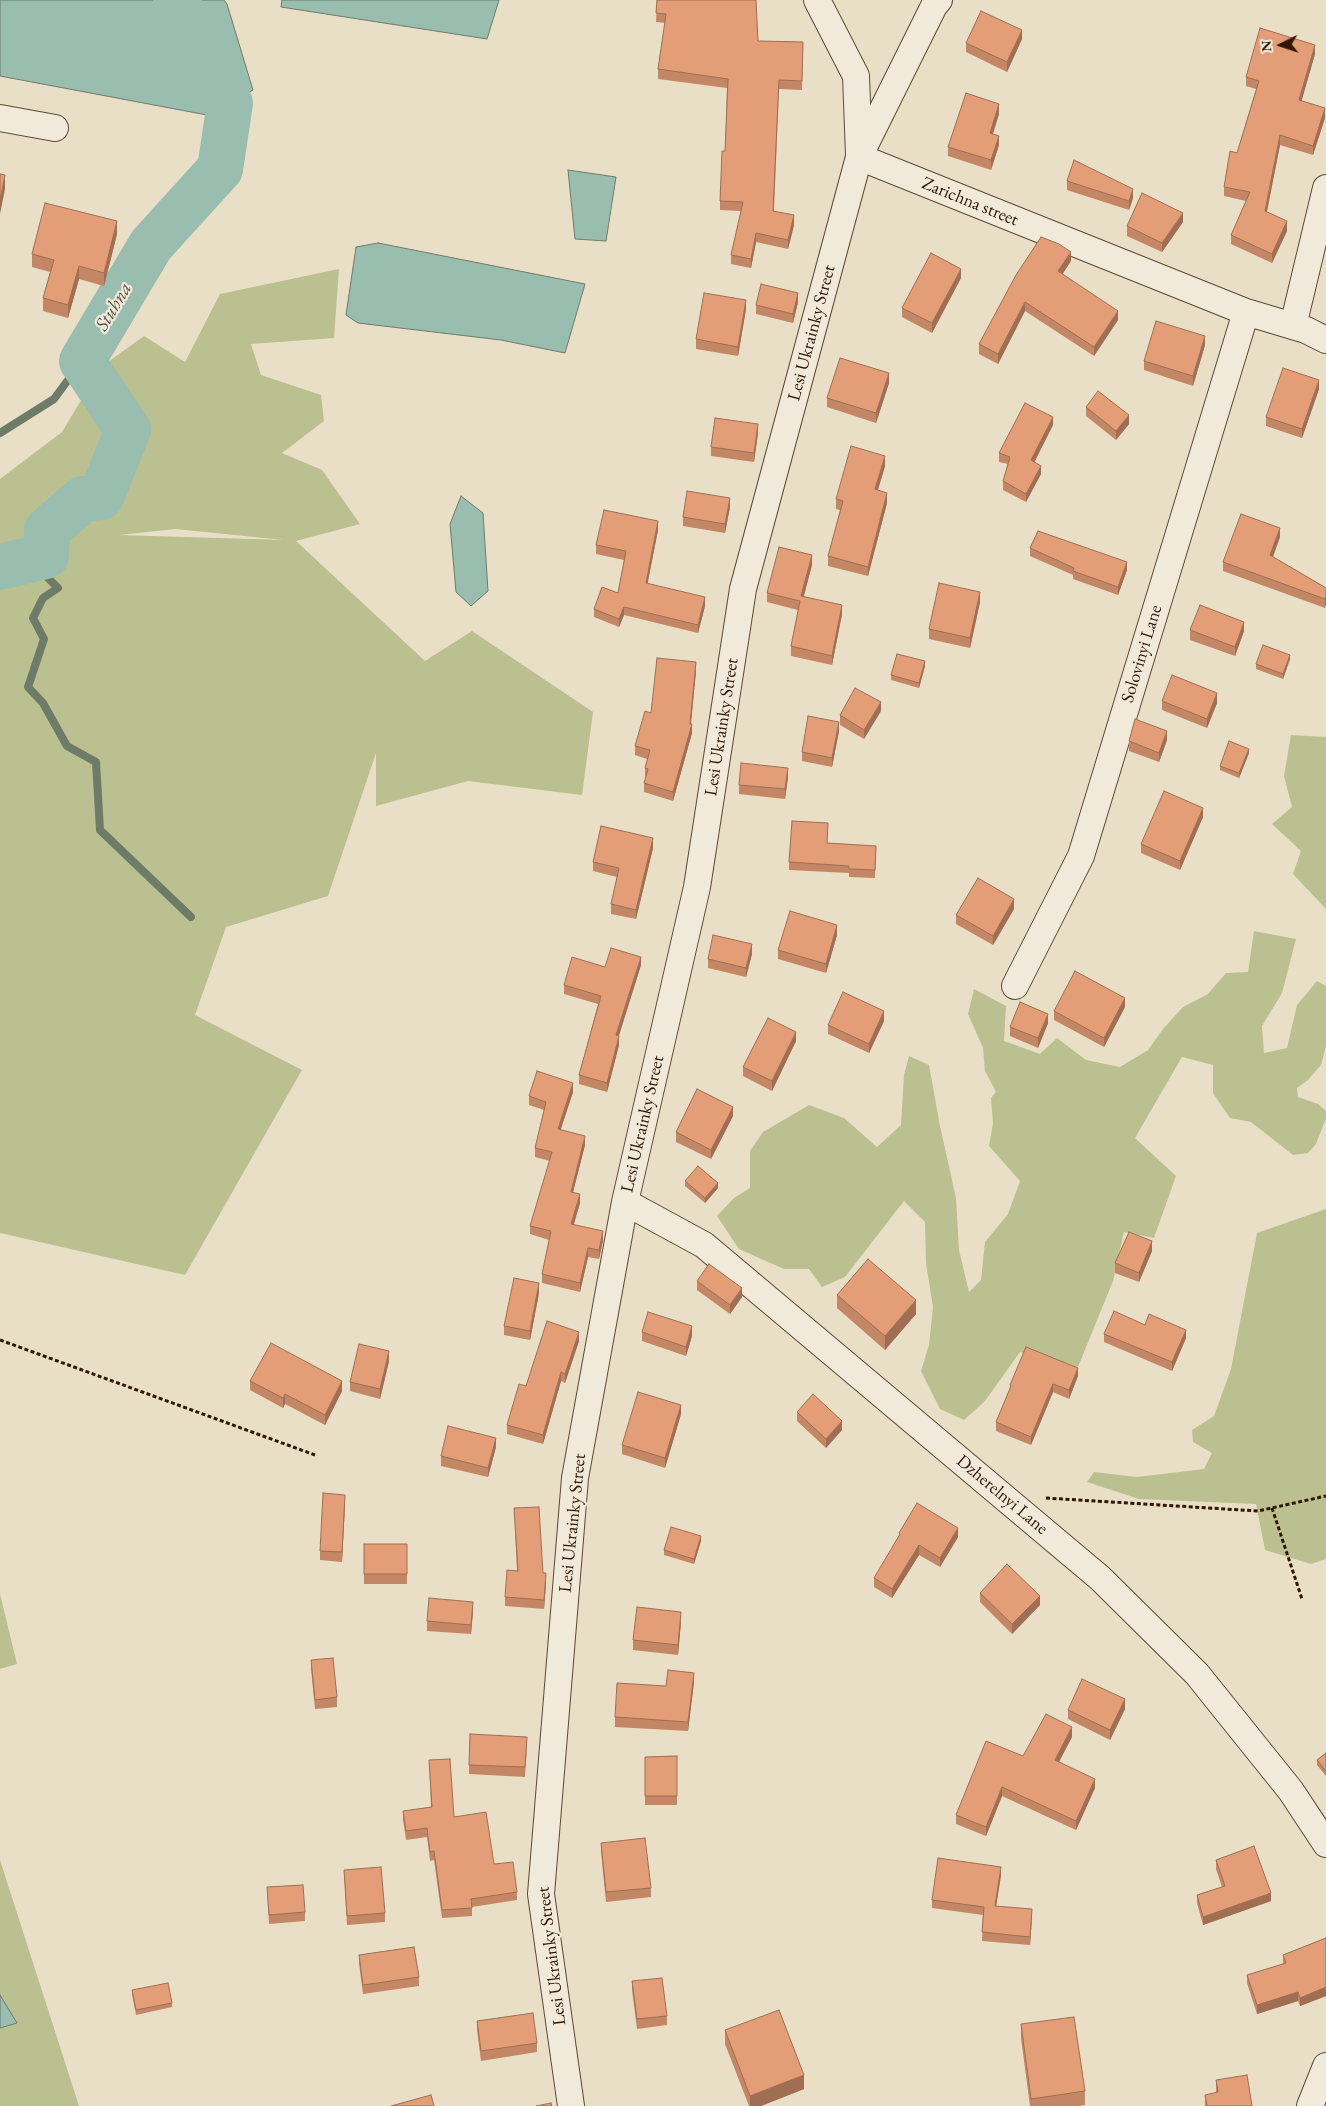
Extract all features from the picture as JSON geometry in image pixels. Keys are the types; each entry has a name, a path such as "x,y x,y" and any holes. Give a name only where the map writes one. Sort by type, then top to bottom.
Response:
{"street":[{"path":"817,0 856,76 859,157"},
{"path":"859,157 934,6 939,0"},
{"path":"0,118 55,128"},
{"name":"Zarichna street","path":"859,157 1246,312 1306,330 1326,340"},
{"name":"Lesi Ukrainky Street","path":"571,2106 541,1894 575,1478 625,1202 697,887 743,589 859,157"},
{"path":"1293,326 1326,188"},
{"name":"Solovinyi Lane","path":"1015,986 1081,856 1246,312"},
{"name":"Dzherelnyi Lane","path":"625,1202 704,1245 1100,1578 1197,1674 1291,1791 1326,1844"},
{"path":"1310,2106 1326,2066"}],"path":[{"path":"0,1340 315,1455"},
{"path":"1042,1498 1258,1511 1326,1496"},
{"path":"1272,1508 1302,1599"}],"shaded area":[{"path":"0,0 224,0 227,4 253,90 207,115 0,76"},
{"path":"282,0 499,0 487,39 281,7"},
{"path":"568,170 616,177 606,241 575,239"},
{"path":"378,243 585,284 565,353 501,340 358,323 346,315 356,247"},
{"path":"339,269 334,338 251,344 261,375 321,395 324,421 282,453 322,470 360,524 296,541 425,661 472,631 593,712 582,795 468,781 376,806 376,753 328,896 226,927 195,1015 302,1070 185,1275 0,1233 0,479 62,432 101,367 144,336 185,362 220,294","holes":["175,529 284,540 119,535"]},
{"path":"461,496 483,513 488,591 471,606 456,592 450,524"},
{"path":"1291,735 1326,737 1326,909 1293,874 1301,851 1272,824 1292,807 1284,776"},
{"path":"1254,931 1296,939 1282,993 1262,1026 1264,1053 1287,1048 1297,1005 1317,981 1326,986 1326,1046 1321,1065 1308,1080 1297,1088 1298,1097 1318,1104 1326,1111 1326,1118 1316,1144 1308,1153 1293,1155 1251,1122 1230,1118 1213,1093 1213,1065 1182,1057 1135,1138 1176,1176 1154,1238 1124,1232 1113,1281 1078,1367 1020,1352 985,1401 964,1420 940,1409 921,1371 929,1345 933,1307 926,1263 925,1222 904,1201 845,1277 822,1287 809,1269 784,1269 739,1249 717,1216 734,1198 750,1188 750,1151 763,1132 809,1105 844,1118 877,1147 901,1125 904,1075 909,1056 929,1065 956,1198 959,1250 969,1292 981,1280 985,1242 1008,1214 1020,1181 989,1146 993,1124 991,1098 996,1092 985,1071 983,1048 968,1014 974,989 1006,1006 1004,1041 1040,1054 1057,1038 1086,1060 1120,1067 1148,1050 1163,1029 1183,1007 1208,994 1226,973 1248,972"},
{"path":"1326,1209 1326,1559 1311,1564 1265,1550 1256,1504 1139,1499 1087,1482 1094,1472 1137,1477 1204,1469 1212,1453 1193,1442 1192,1430 1214,1416 1231,1369 1257,1233"},
{"path":"0,1594 17,1664 0,1669"},
{"path":"0,1860 79,2106 0,2106"},
{"path":"0,1995 17,2023 0,2028"}],"building":[{"path":"657,0 756,0 758,41 803,42 802,81 779,80 773,211 794,215 788,240 756,233 751,259 731,255 743,202 720,201 722,151 725,151 728,79 658,69 666,14 656,13"},
{"path":"981,11 1022,30 1007,62 966,43"},
{"path":"1260,28 1315,45 1299,100 1325,108 1313,146 1280,135 1265,211 1287,221 1272,254 1231,235 1250,192 1224,187 1230,151 1237,153 1259,81 1246,77"},
{"path":"966,93 999,104 990,133 999,136 991,160 948,147"},
{"path":"1074,160 1133,189 1129,201 1067,181"},
{"path":"0,174 5,175 0,200"},
{"path":"1142,193 1183,213 1162,243 1127,226"},
{"path":"45,203 117,221 104,273 79,266 68,305 43,298 54,260 32,254"},
{"path":"1041,237 1059,244 1071,252 1058,271 1118,311 1094,347 1025,302 998,354 979,344 1016,275"},
{"path":"931,253 961,269 932,323 902,308"},
{"path":"761,284 798,293 793,314 756,305"},
{"path":"704,293 746,300 738,347 696,339"},
{"path":"1156,321 1205,336 1193,376 1144,361"},
{"path":"840,358 889,373 876,413 827,398"},
{"path":"1283,368 1319,380 1302,429 1266,417"},
{"path":"1098,391 1129,415 1116,431 1086,407"},
{"path":"1025,403 1053,417 1031,460 1041,466 1026,494 1003,481 1010,457 999,453"},
{"path":"715,418 758,424 754,453 711,447"},
{"path":"851,446 885,456 875,489 887,493 868,567 828,556 843,501 836,499"},
{"path":"687,491 730,498 725,524 683,517"},
{"path":"604,510 658,521 646,583 705,597 698,625 624,607 619,619 594,609 602,587 618,593 626,551 596,545"},
{"path":"1241,514 1280,528 1270,555 1326,588 1325,599 1223,562"},
{"path":"1038,531 1127,562 1118,587 1073,571 1074,568 1030,548"},
{"path":"779,547 812,555 801,596 842,605 832,656 791,646 800,601 767,593"},
{"path":"939,583 980,592 970,638 929,629"},
{"path":"1200,605 1244,622 1235,647 1190,630"},
{"path":"1263,645 1290,655 1283,674 1256,664"},
{"path":"897,654 925,661 919,683 891,675"},
{"path":"657,658 696,662 690,724 692,724 673,792 644,783 648,769 645,768 650,750 635,746 645,711 651,713"},
{"path":"1172,675 1217,693 1207,719 1162,701"},
{"path":"855,688 881,702 864,730 840,715"},
{"path":"808,716 839,722 832,758 802,752"},
{"path":"1135,719 1167,731 1159,753 1129,741"},
{"path":"1229,741 1249,749 1239,773 1220,766"},
{"path":"741,763 788,768 785,789 739,785"},
{"path":"1164,791 1203,808 1180,861 1141,844"},
{"path":"792,821 828,823 827,843 876,846 875,870 849,869 849,866 789,862"},
{"path":"601,826 653,838 636,910 611,904 619,868 593,862"},
{"path":"978,878 1014,899 993,936 956,915"},
{"path":"790,911 837,925 826,964 778,950"},
{"path":"713,935 752,944 746,968 708,959"},
{"path":"611,948 641,957 616,1035 619,1036 607,1083 579,1075 601,996 564,985 572,957 605,967"},
{"path":"1075,971 1125,998 1104,1038 1054,1011"},
{"path":"843,992 884,1011 869,1044 828,1025"},
{"path":"1020,1002 1048,1014 1038,1038 1010,1027"},
{"path":"768,1018 796,1032 772,1081 743,1067"},
{"path":"537,1071 573,1083 558,1129 585,1136 571,1192 580,1194 571,1224 603,1231 599,1250 588,1248 580,1283 542,1274 551,1231 530,1226 552,1152 535,1148 546,1102 529,1096"},
{"path":"697,1089 733,1107 711,1150 676,1132"},
{"path":"698,1166 718,1183 705,1198 685,1181"},
{"path":"1129,1232 1152,1241 1139,1273 1115,1263"},
{"path":"868,1259 916,1300 885,1336 837,1295"},
{"path":"709,1264 742,1288 730,1305 697,1281"},
{"path":"514,1278 539,1283 530,1331 504,1326"},
{"path":"1114,1311 1145,1325 1149,1314 1186,1330 1172,1362 1104,1334"},
{"path":"648,1312 692,1326 686,1347 642,1332"},
{"path":"547,1321 579,1332 565,1374 561,1372 543,1435 507,1425 519,1384 526,1386"},
{"path":"271,1343 342,1381 325,1415 285,1394 283,1398 250,1381"},
{"path":"359,1344 389,1351 380,1389 350,1382"},
{"path":"1026,1347 1078,1368 1069,1390 1053,1384 1031,1437 996,1422"},
{"path":"638,1392 681,1405 665,1458 622,1445"},
{"path":"813,1394 842,1421 826,1439 797,1412"},
{"path":"448,1426 496,1438 488,1468 441,1456"},
{"path":"323,1493 345,1495 342,1552 320,1551"},
{"path":"917,1503 958,1528 940,1558 919,1545 892,1589 874,1578"},
{"path":"539,1507 543,1573 546,1573 544,1600 505,1597 507,1570 518,1571 514,1508"},
{"path":"671,1527 701,1536 694,1559 664,1550"},
{"path":"364,1544 407,1544 407,1574 364,1574"},
{"path":"1007,1564 1040,1596 1012,1624 980,1593"},
{"path":"429,1598 473,1602 471,1625 427,1621"},
{"path":"637,1607 681,1612 678,1645 633,1640"},
{"path":"333,1658 337,1697 315,1700 311,1660"},
{"path":"668,1670 694,1673 688,1722 615,1717 617,1683 666,1686"},
{"path":"1082,1679 1125,1699 1110,1730 1068,1710"},
{"path":"1046,1714 1072,1727 1055,1760 1095,1779 1076,1821 1002,1787 986,1827 956,1815 986,1741 1023,1756"},
{"path":"470,1734 527,1737 525,1767 469,1765"},
{"path":"1326,1753 1326,1771 1317,1760"},
{"path":"677,1756 677,1796 645,1796 645,1757"},
{"path":"450,1759 454,1817 486,1812 494,1864 513,1862 517,1892 471,1899 472,1908 442,1910 434,1851 430,1852 427,1828 406,1831 403,1811 432,1807 429,1760"},
{"path":"645,1838 651,1888 606,1892 601,1843"},
{"path":"1254,1846 1271,1893 1203,1917 1197,1895 1225,1886 1216,1860"},
{"path":"938,1858 1001,1867 995,1906 1032,1909 1030,1937 982,1932 984,1907 932,1900"},
{"path":"381,1867 385,1913 347,1916 344,1870"},
{"path":"303,1885 305,1912 269,1915 267,1887"},
{"path":"1326,1938 1326,1987 1300,1998 1298,1992 1257,2005 1247,1975 1286,1963 1283,1955"},
{"path":"414,1947 419,1977 363,1985 359,1955"},
{"path":"662,1978 667,2016 637,2019 632,1981"},
{"path":"168,1983 172,2003 136,2010 132,1990"},
{"path":"779,2010 804,2075 750,2096 725,2030"},
{"path":"533,2013 537,2043 481,2051 477,2021"},
{"path":"1074,2017 1085,2091 1031,2099 1021,2024"},
{"path":"1247,2075 1252,2106 1207,2106 1205,2095 1218,2092 1216,2080"},
{"path":"431,2095 434,2106 391,2106"},
{"path":"551,2103 552,2106 536,2106"}],"waterway":[{"name":"Stuhna","path":"0,567 46,556 47,530 83,499 101,497 128,430 82,361 151,245 220,169 230,103 176,0"},
{"path":"0,433 54,399 82,361"},
{"path":"46,556 58,562 47,577 58,588 43,598 33,618 44,639 28,687 43,703 67,746 96,762 100,830 191,917"}]}
